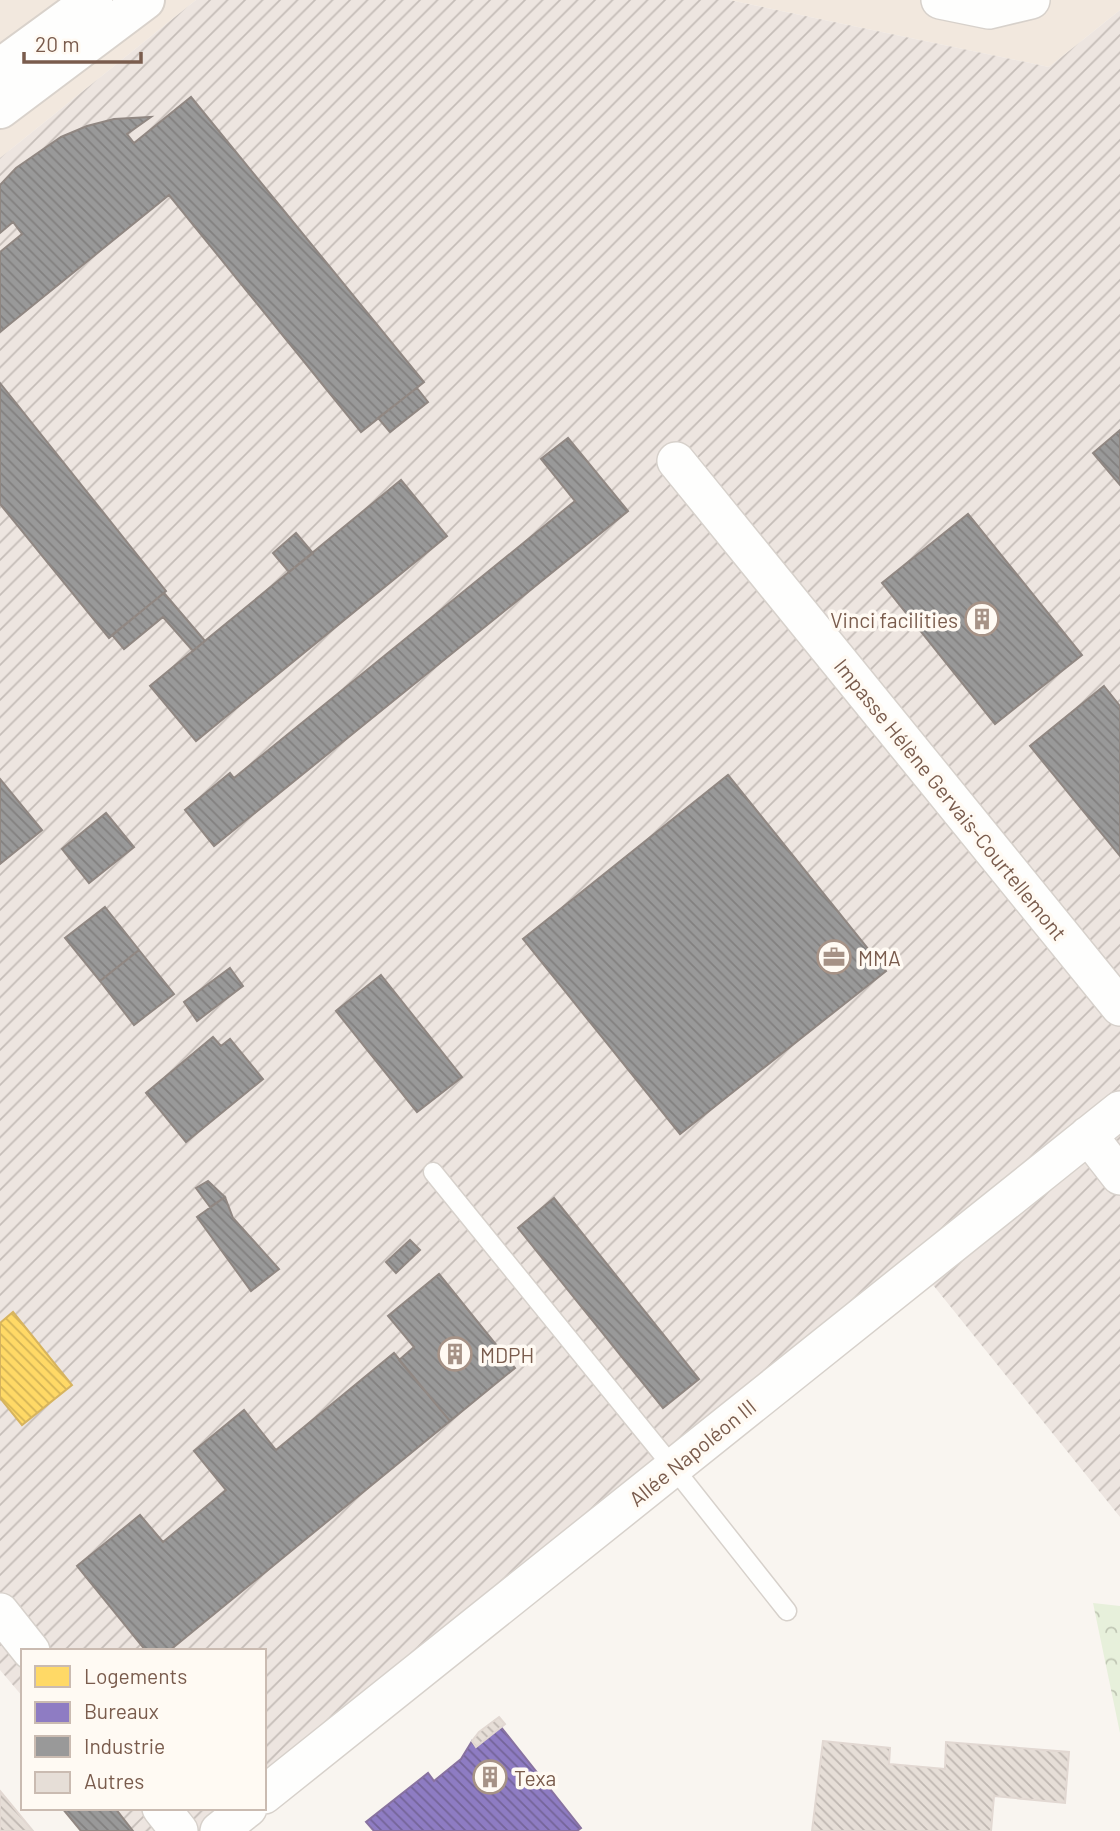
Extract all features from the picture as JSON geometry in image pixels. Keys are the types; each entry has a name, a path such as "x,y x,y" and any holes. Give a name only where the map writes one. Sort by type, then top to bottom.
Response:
{"main road":[{"path":"0,68 93,0"},
{"path":"0,109 145,0"}],"street":[{"path":"940,0 989,10 1031,0"},
{"name":"Impasse Hélène Gervais-Courtellemont","path":"676,461 1120,1007"},
{"name":"Allée Napoléon III","path":"266,1793 1120,1110"},
{"path":"1088,1135 1120,1176"},
{"path":"0,1612 29,1649"},
{"path":"163,1810 180,1831"},
{"path":"219,1831 245,1810"}],"lane":[{"path":"433,1172 787,1611"}],"shaded area":[{"path":"0,0 196,0 0,158"},
{"path":"196,0 729,0 1049,67 1120,10 1120,1517 921,1270 266,1793 266,1649 21,1649 21,1695 0,1670 0,158"},
{"path":"729,0 1120,0 1120,10 1049,67"},
{"path":"115,1810 245,1810 219,1831 132,1831"}],"green space":[{"path":"1093,1603 1120,1606 1120,1733"}],"building: Logements":[{"path":"13,1312 72,1385 22,1425 0,1398 0,1323"}],"building: Bureaux":[{"name":"Texa","path":"501,1727 581,1828 577,1831 374,1831 366,1822 428,1773 434,1781 461,1759 472,1741 476,1747"}],"building: Industrie":[{"path":"191,97 424,382 361,432 169,195 0,332 0,252 22,234 13,222 0,233 0,185 16,168 61,137 114,119 151,117 127,134 134,143"},
{"path":"0,383 166,591 109,638 0,504"},
{"path":"417,388 428,402 390,432 378,418"},
{"path":"1120,430 1120,485 1093,453"},
{"path":"568,438 628,511 214,846 185,810 230,773 234,778 575,501 541,459"},
{"path":"401,480 447,536 196,741 150,686"},
{"name":"Vinci facilities","path":"968,514 1082,655 995,724 882,583"},
{"path":"296,533 313,553 289,572 273,553"},
{"path":"164,593 205,641 193,651 163,617 124,649 112,635"},
{"path":"1104,686 1120,706 1120,856 1030,746"},
{"path":"728,775 886,971 680,1134 523,939"},
{"path":"0,779 42,830 0,864"},
{"path":"106,813 134,847 89,883 62,849"},
{"path":"105,907 139,950 100,981 65,938"},
{"path":"139,950 174,994 134,1025 100,981"},
{"path":"230,968 243,986 197,1021 184,1002"},
{"path":"381,975 462,1077 417,1112 336,1011"},
{"path":"213,1037 221,1046 230,1039 263,1079 186,1142 146,1093"},
{"path":"208,1181 225,1197 210,1207 196,1188"},
{"path":"225,1197 233,1218 279,1269 251,1291 197,1217"},
{"path":"554,1198 699,1379 663,1408 518,1228"},
{"path":"410,1240 420,1250 396,1273 386,1262"},
{"name":"MDPH","path":"439,1274 515,1368 450,1421 399,1360 414,1347 388,1316"},
{"path":"394,1353 450,1421 171,1649 144,1649 77,1566 140,1515 163,1542 226,1490 194,1451 244,1410 276,1450"},
{"path":"64,1810 117,1810 133,1831 81,1831"}],"building: Autres":[{"path":"499,1717 505,1724 476,1747 472,1741"},
{"path":"823,1741 890,1748 889,1764 945,1769 946,1742 1069,1752 1065,1803 994,1796 991,1831 812,1831"},
{"path":"0,1791 33,1831 0,1831"}],"place":[{"name":"Vinci facilities","path":"982,619"},
{"name":"MMA","path":"834,957"},
{"name":"MDPH","path":"455,1354"},
{"name":"Texa","path":"490,1777"}]}
